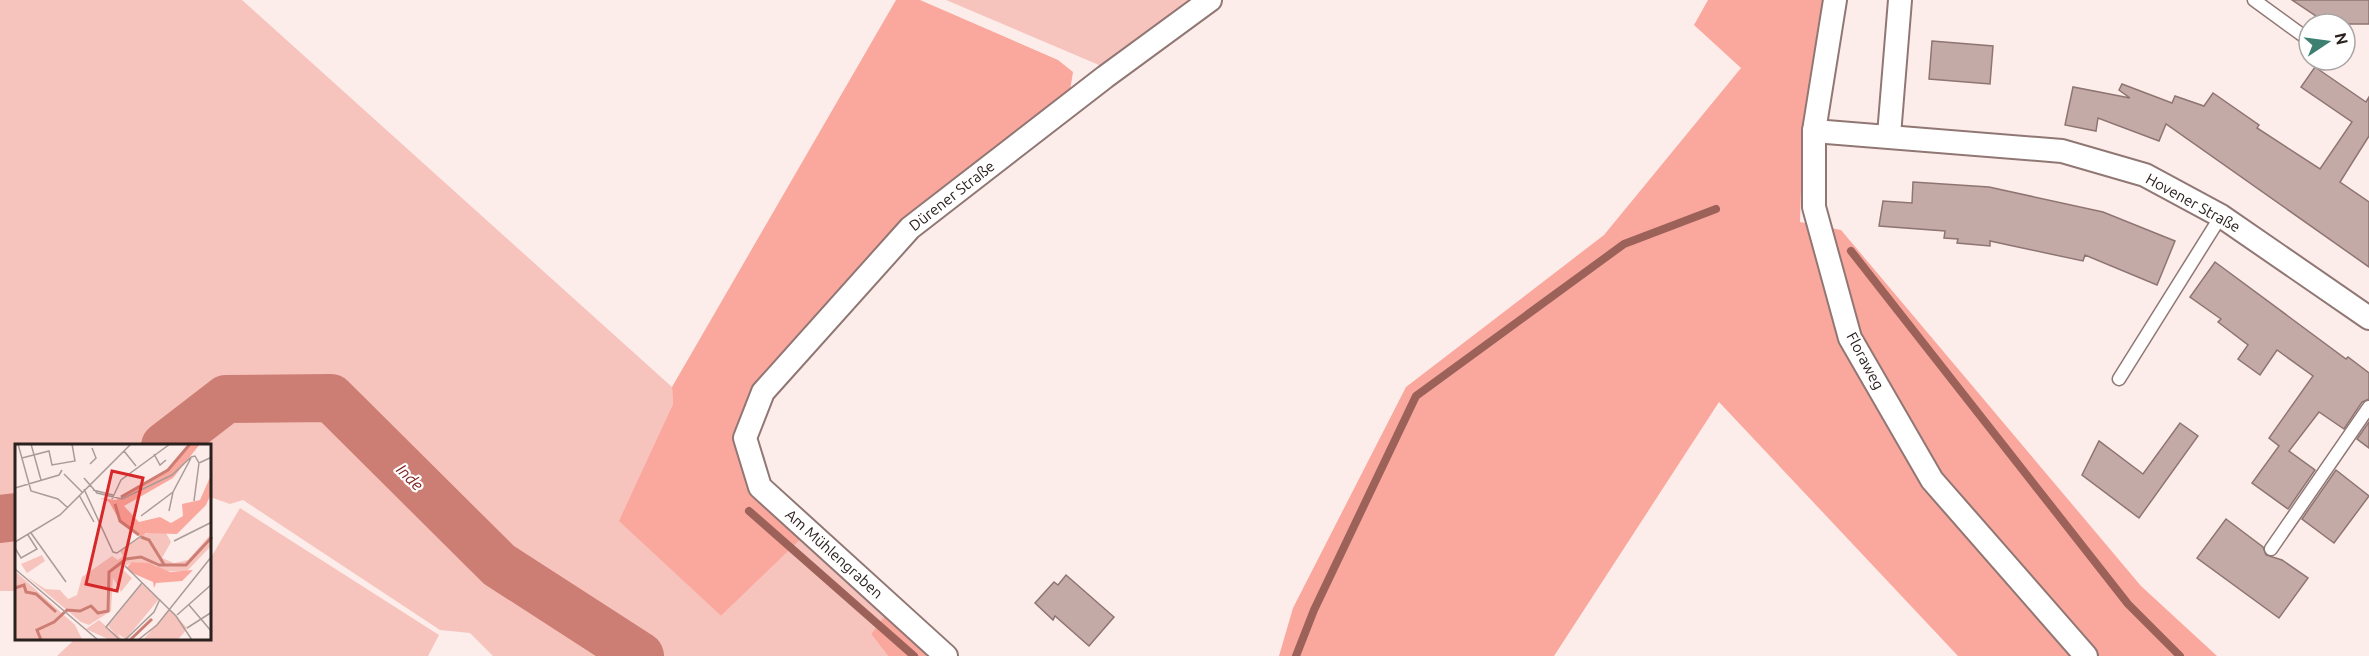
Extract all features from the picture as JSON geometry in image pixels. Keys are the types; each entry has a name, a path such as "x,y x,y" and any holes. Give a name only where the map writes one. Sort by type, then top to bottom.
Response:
{"street":[{"name":"Dürener Straße","path":"745,438 763,392 910,228 1105,77 1210,0"},
{"name":"Floraweg","path":"1835,0 1814,130 1814,207 1850,338 1932,480 2086,656"},
{"path":"1889,135 1900,0"},
{"name":"Hovener Straße","path":"1814,130 2062,151 2145,175 2222,216 2369,318"},
{"name":"Am Mühlengraben","path":"745,438 760,487 946,656"}],"lane":[{"path":"2254,0 2297,31"},
{"path":"2119,378 2222,216"},
{"path":"2271,549 2369,407"}],"shaded area":[{"path":"0,0 242,0 672,387 673,404 620,521 721,616 804,536 889,610 871,634 888,656 493,656 470,633 440,630 243,500 230,504 212,498 212,444 15,444 15,591 0,591"},
{"path":"896,0 920,0 1058,60 1073,72 1069,97 906,221 736,438 804,536 721,616 619,521 673,404 672,387"},
{"path":"946,0 1198,0 1106,68"},
{"path":"1708,0 1826,0 1803,125 1800,222 1841,230 2141,586 2217,656 1958,656 1719,402 1554,656 1279,656 1293,608 1406,387 1604,235 1741,68 1694,25"},
{"path":"240,508 439,635 428,656 57,656 73,641 212,641 212,556"},
{"path":"889,610 938,656 888,656 871,634"}],"building":[{"path":"2292,0 2369,0 2369,24 2357,24 2357,12 2310,12"},
{"path":"1932,41 1993,46 1990,84 1929,79"},
{"path":"2312,72 2322,72 2366,102 2369,97 2369,136 2340,182 2369,202 2369,267 2166,124 2159,141 2098,118 2096,131 2065,125 2073,87 2130,98 2119,90 2122,84 2172,103 2175,96 2204,106 2213,93 2259,125 2257,128 2320,169 2352,122 2301,87"},
{"path":"1913,182 1989,187 2103,212 2175,241 2157,285 2085,255 2083,261 1990,241 1990,246 1957,243 1958,239 1944,238 1945,231 1879,226 1883,201 1912,203"},
{"path":"2215,262 2346,359 2348,357 2369,373 2369,399 2362,402 2344,429 2319,412 2289,451 2315,470 2288,509 2252,483 2279,446 2269,438 2313,376 2277,350 2260,375 2238,359 2248,345 2218,322 2221,319 2190,297"},
{"path":"2369,422 2369,448 2357,439"},
{"path":"2180,423 2198,436 2139,518 2082,475 2099,441 2143,474"},
{"path":"2336,470 2369,496 2334,543 2302,519"},
{"path":"2226,519 2263,547 2266,555 2282,560 2308,578 2279,618 2197,558"},
{"path":"1066,575 1114,617 1089,646 1055,616 1053,620 1035,603 1054,582 1058,585"}],"waterway":[{"path":"1296,656 1314,610 1416,396 1624,244 1716,209"},
{"path":"1851,251 2128,604 2180,656"},
{"name":"Inde","path":"168,444 226,399 331,398 499,565 640,656"},
{"path":"749,511 914,656"},
{"name":"Inde","path":"0,519 15,517"}]}
